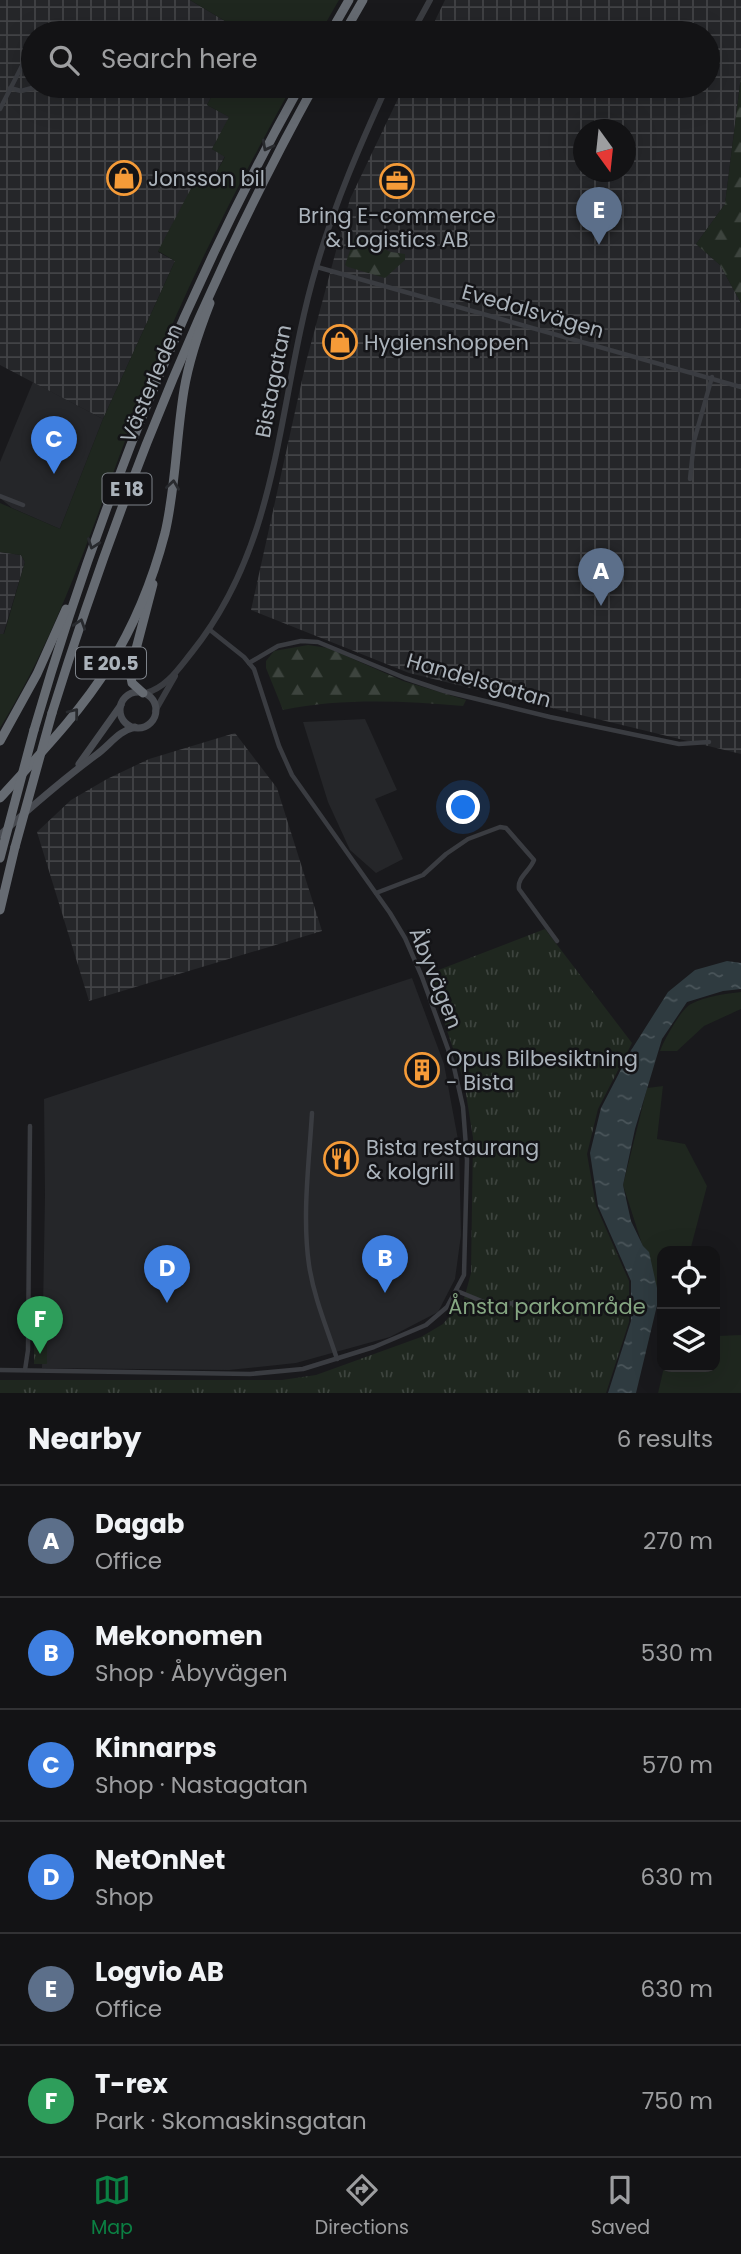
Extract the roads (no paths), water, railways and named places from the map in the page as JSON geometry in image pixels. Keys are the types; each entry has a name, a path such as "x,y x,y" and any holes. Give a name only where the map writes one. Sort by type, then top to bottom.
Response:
{"highway":[{"path":"337,21 349,0"},
{"path":"351,21 363,0"},
{"name":"Västerleden","path":"0,858 34,730 73,604 123,463 181,321 239,198 293,98"},
{"name":"Västerleden","path":"0,911 52,713 98,569 128,487 218,271 308,98"},
{"name":"E 20.5","path":"144,693 132,683 130,672 162,543 173,484 184,387 198,336 215,291 218,271"},
{"name":"E 20.5","path":"0,798 57,734 109,666 141,601 162,543"},
{"name":"E 20.5","path":"0,741 37,674 66,607 73,604"}],"main road":[{"name":"E 20.5","path":"0,835 75,769 98,754 119,733 149,723 155,711 153,700 144,693 129,694 75,769"},
{"name":"E 20.5","path":"121,705 123,720 135,727"}],"street":[{"path":"419,21 430,0"},
{"path":"0,109 21,67"},
{"path":"10,88 21,91"},
{"name":"Bistagatan","path":"155,711 177,672 210,630 240,575 273,474 299,333 316,267 340,196 382,98"},
{"name":"Evedalsvägen","path":"316,267 741,387"},
{"path":"690,479 694,441 712,377"},
{"path":"0,496 23,505"},
{"name":"Åbyvägen","path":"0,1370 269,1373 303,1369 417,1331 441,1314 464,1275 467,1149 463,1107 453,1063 419,968 405,938 376,892 296,781 285,761 257,675 249,663 210,630"},
{"name":"Handelsgatan","path":"249,663 278,646 301,641 318,642 405,678 471,698 678,744 709,742"},
{"name":"Bistagatan","path":"144,693 158,689 177,672"},
{"path":"376,892 423,875 468,839 500,827 506,828 534,860 520,879 519,889 558,941"},
{"path":"313,1113 307,1209 309,1265 314,1291 337,1359"},
{"path":"25,1370 28,1350 30,1126"},
{"path":"457,1291 484,1302 541,1305"}],"water":[{"path":"727,961 741,963 741,989 723,991 687,1002 662,1039 635,1129 623,1185 631,1221 643,1246 649,1252 657,1288 657,1305 636,1393 608,1393 631,1321 631,1281 598,1206 590,1153 601,1108 630,1052 668,992 695,970"}],"place":[{"name":"Jonsson bil","path":"124,178"},
{"name":"Bring E-commerce & Logistics AB","path":"397,181"},
{"name":"Logvio AB","path":"599,245"},
{"name":"Hygienshoppen","path":"340,342"},
{"name":"Kinnarps","path":"54,474"},
{"name":"Dagab","path":"601,606"},
{"name":"Opus Bilbesiktning - Bista","path":"422,1070"},
{"name":"Bista restaurang & kolgrill","path":"341,1159"},
{"name":"Mekonomen","path":"385,1293"},
{"name":"NetOnNet","path":"167,1303"},
{"name":"T-rex","path":"40,1354"}],"park label":[{"name":"Ånsta parkområde","path":"547,1306"}]}
